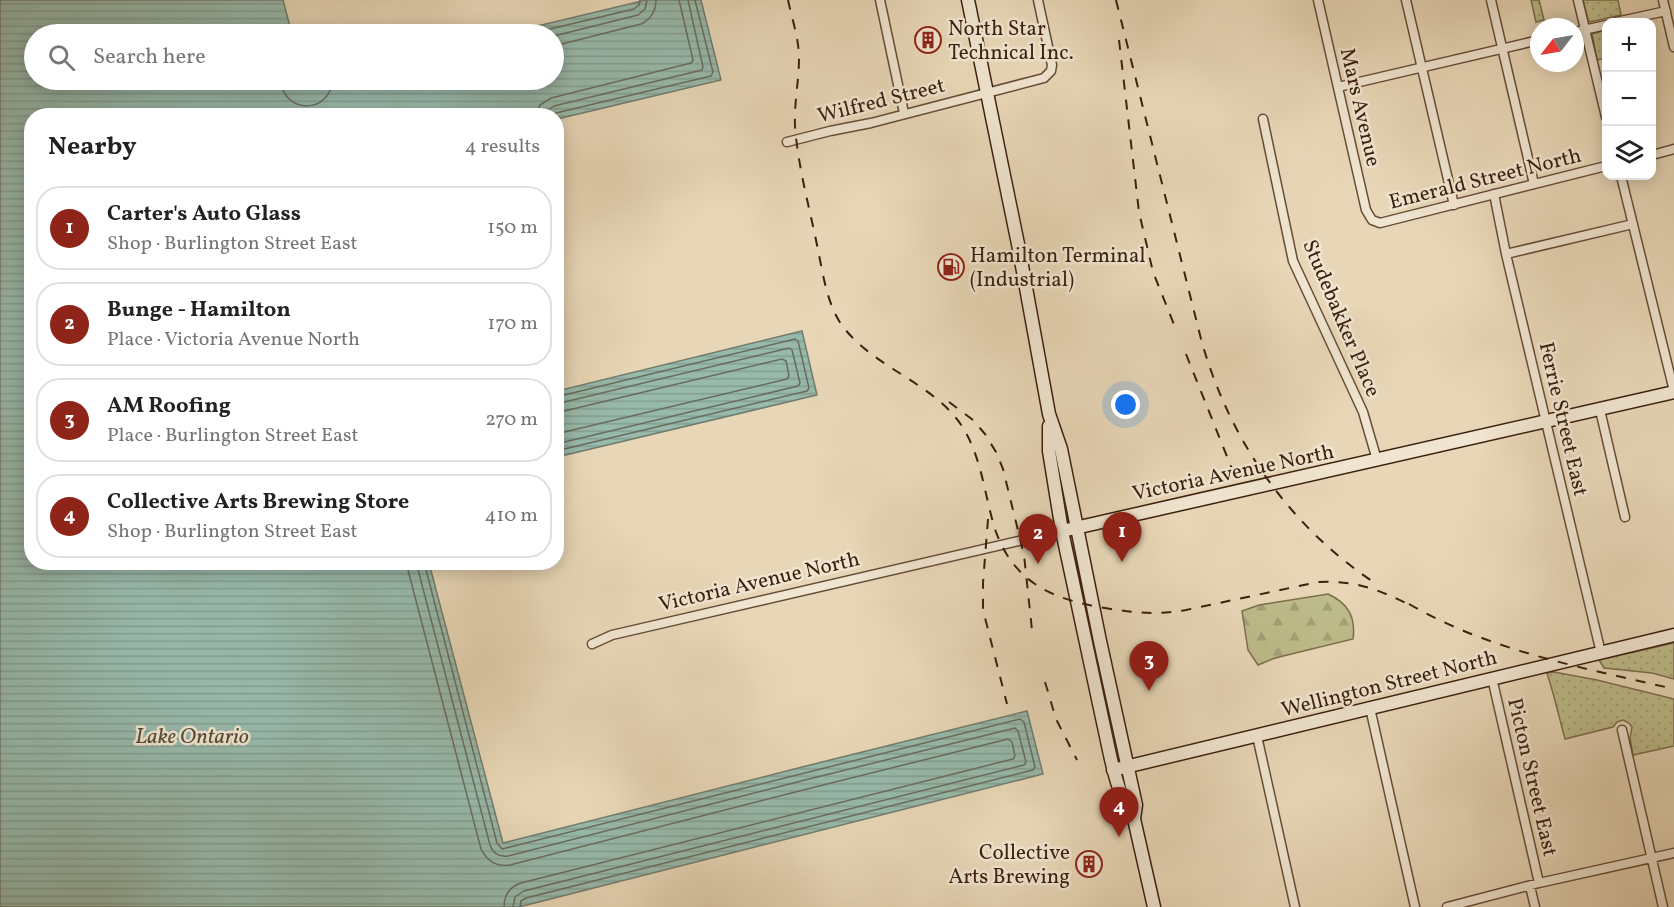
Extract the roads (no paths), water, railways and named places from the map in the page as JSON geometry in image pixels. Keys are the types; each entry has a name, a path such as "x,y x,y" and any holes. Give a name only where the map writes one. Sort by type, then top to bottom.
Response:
{"main road":[{"path":"968,0 1018,244 1048,414 1049,451 1062,531 1113,770 1127,808 1134,819 1154,907"},
{"name":"Victoria Avenue North","path":"1062,531 1674,392"},
{"path":"1048,414 1060,449 1136,804 1134,819"},
{"name":"Wellington Street North","path":"1113,770 1126,765 1257,736 1674,635"}],"street":[{"path":"880,0 904,113"},
{"name":"Wilfred Street","path":"787,142 871,123 1044,78 1051,71 1052,65 1038,0"},
{"name":"Mars Avenue","path":"1318,0 1366,210 1372,220"},
{"path":"1406,0 1454,205"},
{"path":"1491,0 1534,184"},
{"path":"1578,0 1602,100"},
{"path":"1664,0 1674,46"},
{"path":"1634,18 1666,11"},
{"path":"1585,30 1602,26"},
{"path":"1338,87 1530,42"},
{"name":"Studebakker Place","path":"1263,119 1293,261 1363,412 1377,460"},
{"path":"1656,154 1674,149"},
{"name":"Emerald Street North","path":"1372,220 1380,223 1602,167"},
{"path":"1622,180 1674,392"},
{"name":"Ferrie Street East","path":"1494,194 1506,254 1601,652"},
{"path":"1506,254 1633,224"},
{"path":"1600,410 1625,517"},
{"name":"Victoria Avenue North","path":"592,644 612,635 1062,531"},
{"name":"Picton Street East","path":"1492,678 1534,885 1535,907"},
{"path":"1370,708 1415,907"},
{"path":"1622,730 1663,907"},
{"path":"1257,736 1295,907"},
{"path":"1447,907 1674,853"}],"water":[{"name":"Lake Ontario","path":"0,0 283,0 289,24 24,24 24,90 564,90 564,24 546,24 646,0 701,0 721,80 564,117 564,108 24,108 24,570 431,570 503,843 1027,711 1043,774 519,907 0,907"},
{"path":"802,331 817,395 564,455 564,389"}],"railway":[{"path":"788,0 799,51 795,117 799,157 832,307 841,324 855,340 871,354 924,389 955,416 972,445 996,532 1004,550 1026,577 1039,587 1070,600 1087,605 1136,612 1186,610 1318,582 1368,587 1414,607"},
{"path":"1116,0 1201,339 1228,412 1246,446 1291,509 1317,537 1378,585"},
{"path":"1119,40 1139,212 1153,272 1175,327"},
{"path":"1186,354 1234,474"},
{"path":"949,402 973,420 985,434 1003,469 1024,555 1032,630"},
{"path":"988,519 983,610 1007,704"},
{"path":"1409,604 1440,620 1505,646 1572,665 1674,689"},
{"path":"1045,682 1056,719 1077,760"}],"place":[{"name":"North Star Technical Inc.","path":"928,40"},
{"name":"Hamilton Terminal (Industrial)","path":"951,267"},
{"name":"Carter's Auto Glass","path":"1122,562"},
{"name":"Bunge - Hamilton","path":"1038,564"},
{"name":"AM Roofing","path":"1149,691"},
{"name":"Collective Arts Brewing Store","path":"1119,837"},
{"name":"Collective Arts Brewing","path":"1089,864"}]}
